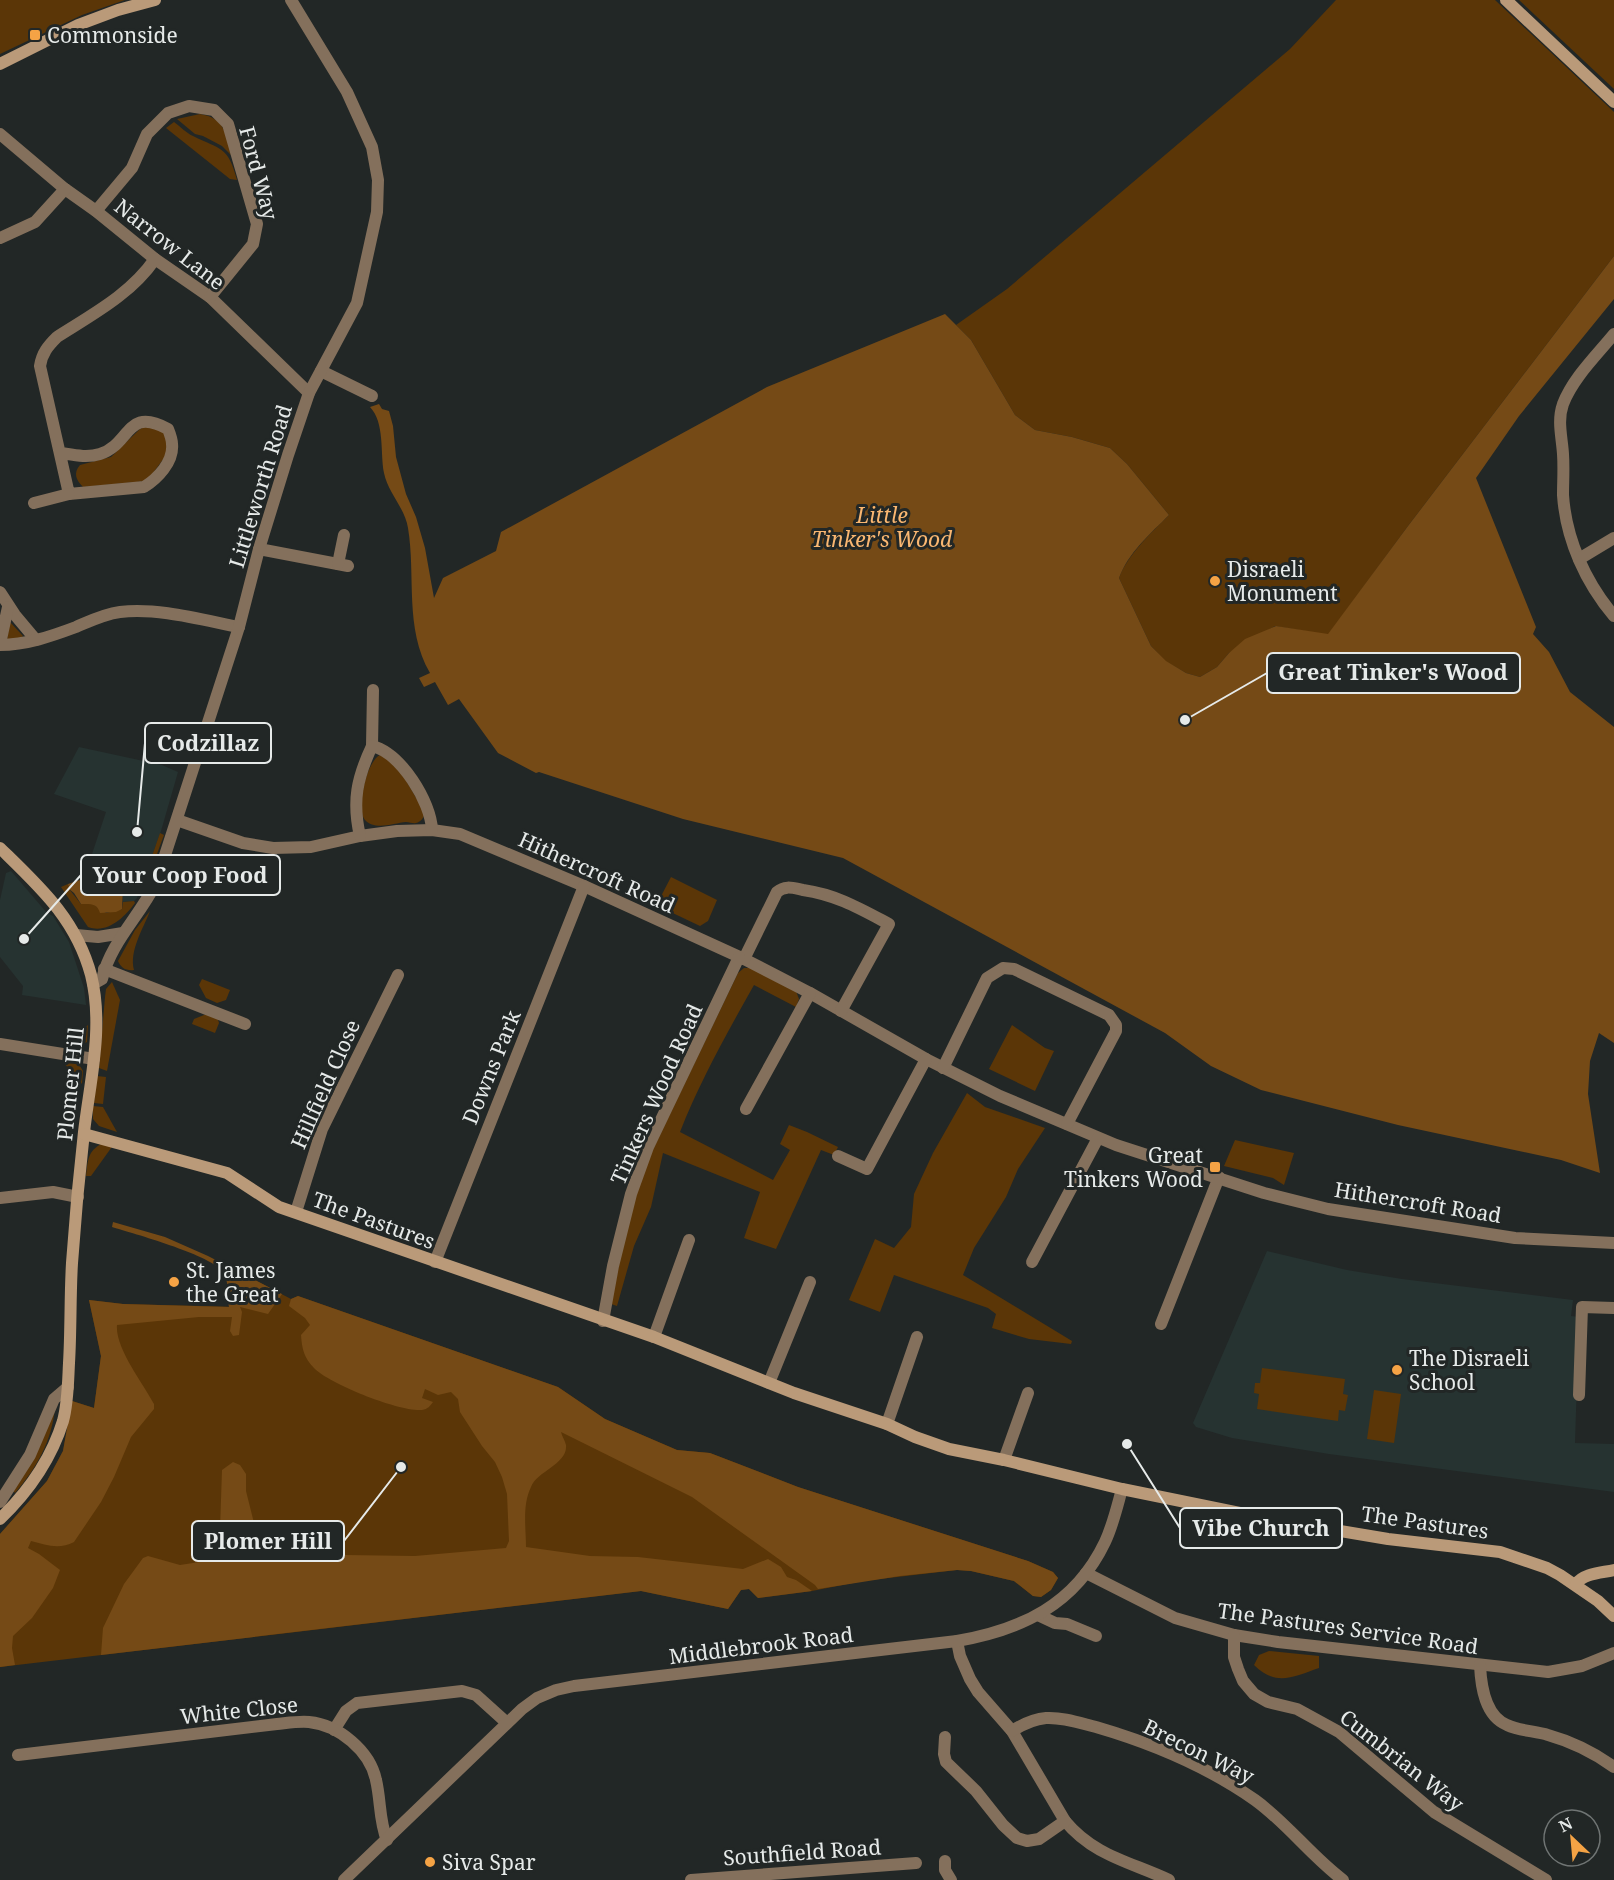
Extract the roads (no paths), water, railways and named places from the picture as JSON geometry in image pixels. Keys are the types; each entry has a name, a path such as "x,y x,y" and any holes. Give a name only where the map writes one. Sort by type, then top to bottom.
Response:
{"street":[{"path":"0,64 78,25 118,10 155,0"},
{"name":"Littleworth Road","path":"93,984 102,979 104,969 123,933 152,891 238,627 259,549 309,393 357,303 377,212 378,180 372,147 361,120 336,74 291,0"},
{"path":"1506,0 1614,102"},
{"name":"Ford Way","path":"96,211 132,168 147,134 168,113 189,106 214,110 228,124 257,224 253,244 210,297"},
{"name":"Narrow Lane","path":"0,135 155,259 210,297 309,393"},
{"path":"0,238 35,222 65,189"},
{"path":"69,494 41,372 41,357 47,346 57,337 130,288 155,259"},
{"path":"1614,334 1568,394 1560,419 1565,514 1579,559 1594,590 1614,616"},
{"path":"321,371 372,396"},
{"path":"34,503 69,494 144,487 163,471 172,445 168,429 155,422 145,421 134,425 111,448 99,455 61,453"},
{"path":"259,549 343,565 344,535"},
{"path":"1579,559 1614,538"},
{"path":"0,592 36,640"},
{"path":"9,607 0,644 36,640 99,617 120,612 141,611 173,615 238,627"},
{"path":"360,836 355,803 364,764 372,746 373,690"},
{"path":"372,746 387,752 395,759 418,791 429,811 432,830"},
{"name":"Hithercroft Road","path":"177,820 243,843 273,848 311,847 360,836 397,831 432,830 460,834 584,886 741,958 810,993 943,1068 1000,1096 1098,1138 1264,1193 1328,1209 1515,1238 1614,1243"},
{"name":"Plomer Hill","path":"0,848 52,900 75,935 85,957 93,984 97,1015 72,1263 68,1388 63,1420 41,1472 27,1491 0,1519"},
{"name":"Downs Park","path":"435,1262 584,886"},
{"path":"741,958 781,888 822,893 853,904 889,924 841,1011"},
{"path":"75,935 98,937 123,933"},
{"name":"Tinkers Wood Road","path":"603,1321 613,1266 632,1194 648,1148 741,958"},
{"path":"943,1068 987,978 1003,968 1014,969 1109,1016 1116,1025 1116,1031 1067,1124"},
{"path":"104,969 245,1024"},
{"name":"Hillfield Close","path":"296,1212 322,1129 398,975"},
{"path":"746,1109 810,993"},
{"path":"0,1044 94,1059"},
{"path":"838,1156 867,1169 926,1059"},
{"name":"The Pastures","path":"84,1134 227,1173 279,1207 654,1337 769,1383 887,1424 949,1449 1122,1489 1269,1519 1388,1539 1500,1552 1546,1568 1576,1584 1614,1616"},
{"path":"1032,1262 1098,1138"},
{"path":"1161,1324 1219,1177"},
{"path":"0,1198 53,1192 78,1197"},
{"path":"654,1337 689,1240"},
{"path":"769,1383 810,1282"},
{"path":"1579,1395 1582,1307 1614,1308"},
{"path":"887,1424 917,1337"},
{"path":"0,1503 30,1455 54,1399 68,1388"},
{"path":"1004,1460 1028,1393"},
{"name":"Middlebrook Road","path":"387,1840 507,1723 537,1698 556,1690 957,1641 987,1636 1017,1626 1038,1615 1066,1595 1086,1573 1105,1542 1122,1489"},
{"path":"1576,1584 1586,1576 1614,1570"},
{"name":"The Pastures Service Road","path":"1086,1573 1175,1618 1234,1635 1548,1672 1582,1666 1614,1653"},
{"path":"1038,1615 1096,1636"},
{"name":"Cumbrian Way","path":"1234,1635 1236,1663 1243,1681 1254,1694 1268,1702 1297,1709 1339,1732 1434,1812 1546,1880"},
{"path":"957,1641 965,1668 974,1686 1012,1731 1065,1821 1090,1845 1170,1880"},
{"path":"1480,1665 1486,1701 1499,1720 1508,1726 1546,1734 1586,1748 1614,1767"},
{"path":"334,1730 346,1711 357,1703 462,1690 476,1695 507,1723"},
{"name":"Brecon Way","path":"1012,1731 1036,1719 1049,1718 1079,1722 1124,1735 1158,1749 1209,1773 1254,1800 1343,1880"},
{"name":"White Close","path":"18,1755 309,1722 334,1730 356,1745 372,1768 376,1780 382,1825 387,1840"},
{"path":"945,1737 946,1762 976,1791 1010,1833 1017,1838 1027,1841 1039,1839 1065,1821"},
{"path":"345,1880 387,1840"},
{"path":"945,1861 945,1870 951,1880"},
{"name":"Southfield Road","path":"691,1880 916,1863"}],"place":[{"name":"Commonside","path":"35,35"},
{"name":"Disraeli Monument","path":"1215,581"},
{"name":"Great Tinker's Wood","path":"1185,720"},
{"name":"Codzillaz","path":"137,832"},
{"name":"Your Coop Food","path":"24,939"},
{"name":"Great Tinkers Wood","path":"1215,1167"},
{"name":"St. James the Great","path":"174,1282"},
{"name":"The Disraeli School","path":"1397,1370"},
{"name":"Vibe Church","path":"1127,1444"},
{"name":"Plomer Hill","path":"401,1467"},
{"name":"Siva Spar","path":"430,1862"}],"park label":[{"name":"Little Tinker's Wood","path":"882,527"}]}
